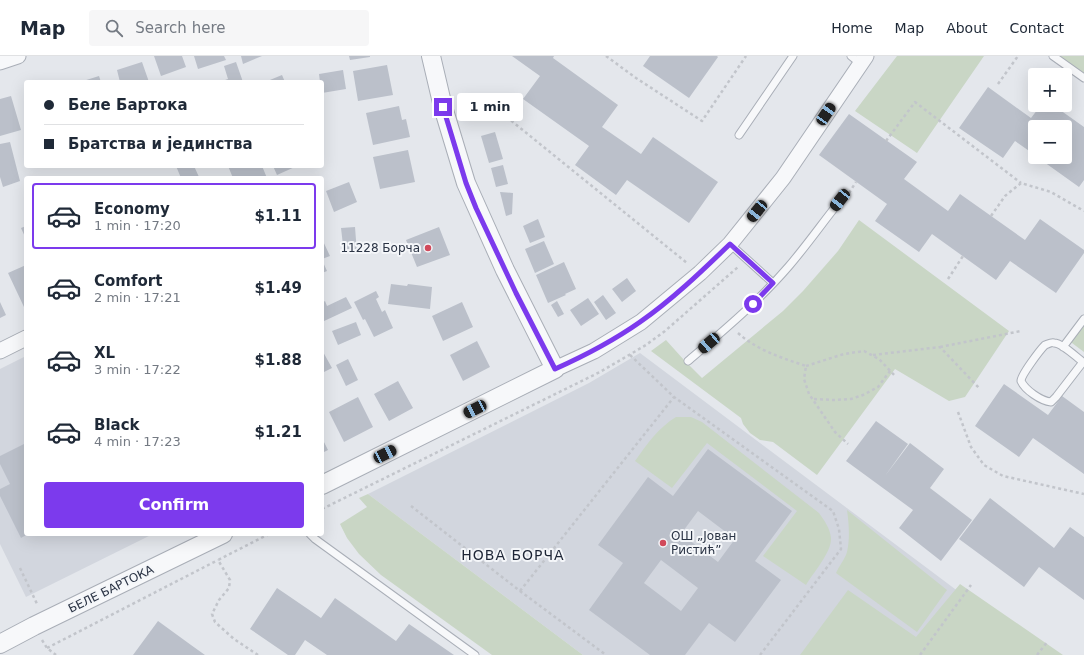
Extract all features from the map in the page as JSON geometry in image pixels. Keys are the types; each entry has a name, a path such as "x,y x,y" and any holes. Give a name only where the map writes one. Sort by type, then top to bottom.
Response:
{"street":[{"path":"0,62 18,56"},
{"path":"431,56 443,107 466,183 524,310 555,369"},
{"path":"324,484 594,351 641,322 700,273 730,244 783,178 859,59"},
{"path":"0,351 24,339"},
{"name":"БЕЛЕ БАРТОКА","path":"0,644 45,620 219,536"}],"lane":[{"path":"739,135 793,56"},
{"path":"1053,56 1084,78"},
{"path":"688,361 730,325 789,267 840,200"},
{"path":"730,244 773,283"},
{"path":"1063,347 1084,318"},
{"path":"1052,342 1063,347 1083,362 1054,400 1048,402 1043,400 1022,384 1021,378 1023,373 1046,345 1052,342"},
{"path":"312,536 465,652 475,655"}],"path":[{"path":"606,56 636,78 702,121 746,56"},
{"path":"998,84 1018,56"},
{"path":"886,141 915,102 1021,183 1051,192 1084,211"},
{"path":"443,107 487,105 498,110 700,273"},
{"path":"992,216 1005,196 1021,183"},
{"path":"948,280 963,256"},
{"path":"730,325 745,339 759,347 778,357 806,366 844,354 864,351 873,355 896,376"},
{"path":"873,355 940,347 1021,331"},
{"path":"940,347 980,389"},
{"path":"630,355 674,397 832,511 840,529 841,550 760,655"},
{"path":"806,366 804,379 809,394 835,432 848,444"},
{"path":"813,399 851,399 863,395 878,387 890,371"},
{"path":"520,591 674,397"},
{"path":"958,412 971,447 984,465 1002,476 1084,494"},
{"path":"411,506 520,591 606,655"},
{"path":"47,648 265,536"},
{"path":"218,560 230,580 229,588 219,600 212,614 215,622 234,639 258,655"},
{"path":"20,568 45,620"},
{"path":"920,655 971,585"},
{"path":"1038,655 1048,641"}],"shaded area":[{"name":"ОШ „Јован Ристић”","path":"640,353 959,592 912,655 583,655 368,494 589,383"},
{"path":"24,357 24,536 149,536 26,597 0,544 0,369"}],"green space":[{"path":"897,56 984,56 917,153 855,111"},
{"path":"1053,56 1084,56 1084,78 1072,68"},
{"path":"859,220 1009,331 965,397 949,401 895,369 817,475 773,442 760,440 750,433 743,424 741,418 651,351 666,340 702,378 783,311 803,291 838,251"},
{"path":"1084,319 1084,352 1068,340"},
{"path":"676,417 691,417 702,422 819,513 829,531 831,538 830,544 822,562 806,585 763,556 797,511 707,443 672,488 635,461 658,431"},
{"path":"368,494 583,655 492,655 381,575 359,554 347,538 340,524 367,507 359,498"},
{"path":"847,510 947,590 917,632 836,573 846,555 848,547 849,531"},
{"path":"960,584 1063,655 800,655 848,590 916,637"}],"building":[{"path":"154,56 182,56 186,67 161,76"},
{"path":"194,56 224,56 226,60 198,69"},
{"path":"241,56 262,56 243,64"},
{"path":"349,56 370,56 370,57 350,60"},
{"path":"512,56 554,56 553,58 618,105 602,127 641,154 653,137 718,182 689,223 627,180 616,195 575,165 589,146 523,99 540,76"},
{"path":"650,56 718,57 689,98 643,66"},
{"path":"142,62 148,80 120,80 117,70"},
{"path":"236,62 242,80 225,80 228,79 224,66"},
{"path":"387,65 393,95 358,101 353,71"},
{"path":"343,70 346,89 324,93 324,80 320,80 319,74"},
{"path":"282,75 284,80 270,80"},
{"path":"99,76 100,80 86,80"},
{"path":"988,87 1031,118 1036,112 1063,112 1084,127 1084,180 1079,187 1047,164 1072,164 1072,120 1028,120 1028,150 1015,141 1003,158 959,128"},
{"path":"11,96 21,130 0,136 0,99"},
{"path":"399,106 402,120 406,119 410,137 373,145 366,113"},
{"path":"849,114 917,162 904,179 948,211 960,194 1025,240 1040,219 1084,250 1084,253 1056,293 1010,261 996,280 932,234 919,252 875,221 887,204 819,155"},
{"path":"495,132 503,159 489,163 481,136"},
{"path":"10,142 20,181 3,187 0,177 0,144"},
{"path":"408,150 415,182 380,189 373,157"},
{"path":"503,165 508,184 496,187 491,168"},
{"path":"177,168 195,168 199,176 180,176"},
{"path":"229,168 263,168 266,176 232,176"},
{"path":"274,168 293,168 277,175"},
{"path":"349,182 357,202 334,212 326,191"},
{"path":"500,192 513,193 512,214 506,216"},
{"path":"538,219 545,237 530,243 523,226"},
{"path":"24,227 24,235 21,228"},
{"path":"355,227 357,253 344,254 341,228"},
{"name":"11228 Борча","path":"439,227 450,255 417,267 406,240"},
{"path":"544,241 554,264 535,273 525,249"},
{"path":"324,243 330,256 324,258"},
{"path":"564,262 576,289 548,303 536,275"},
{"path":"324,264 327,271 324,272"},
{"path":"24,266 24,307 8,273"},
{"path":"627,278 636,291 622,302 612,289"},
{"path":"391,284 407,286 408,284 432,287 430,309 388,304"},
{"path":"376,291 379,297 376,299 382,312 385,310 393,328 374,337 354,302"},
{"path":"603,295 616,313 606,320 594,302"},
{"path":"346,297 352,308 324,321 325,301 327,306"},
{"path":"588,298 599,314 581,326 570,310"},
{"path":"557,301 564,314 558,317 551,305"},
{"path":"0,302 6,315 0,318"},
{"path":"462,302 473,327 443,341 432,316"},
{"path":"356,322 361,335 338,345 332,331"},
{"path":"477,341 490,367 463,381 450,355"},
{"path":"324,354 332,368 324,372"},
{"path":"348,359 358,380 346,386 336,365"},
{"path":"398,381 413,408 389,421 374,394"},
{"path":"1004,384 1048,415 1062,396 1084,412 1084,474 1033,438 1019,457 975,426"},
{"path":"358,397 373,427 344,442 329,412"},
{"path":"876,421 908,444 885,476 910,443 944,469 930,488 972,520 941,561 899,528 913,510 846,461"},
{"path":"324,442 328,450 324,452"},
{"path":"24,444 24,536 21,538 0,496 0,489 10,484 0,464 0,456"},
{"path":"708,449 792,511 755,561 781,580 735,642 709,623 685,655 650,655 589,610 623,563 598,545 648,477 673,496","holes":["698,511 735,539 718,562 681,534","661,560 698,588 681,611 644,583"]},
{"path":"990,498 1054,548 1070,527 1084,537 1084,600 1039,567 1024,587 959,539"},
{"path":"277,588 321,618 335,598 396,641 409,624 454,655 327,655 305,640 295,655 288,655 250,629"},
{"path":"158,621 191,645 205,655 133,655"}],"place":[{"name":"11228 Борча","path":"428,248"},
{"name":"ОШ „Јован Ристић”","path":"663,543"}],"district":[{"name":"НОВА БОРЧА","path":"513,555"}],"route":[{"path":"443,107 452,141 476,208 516,293 555,369 594,351 641,322 700,273 730,244 773,283 753,304"}]}
